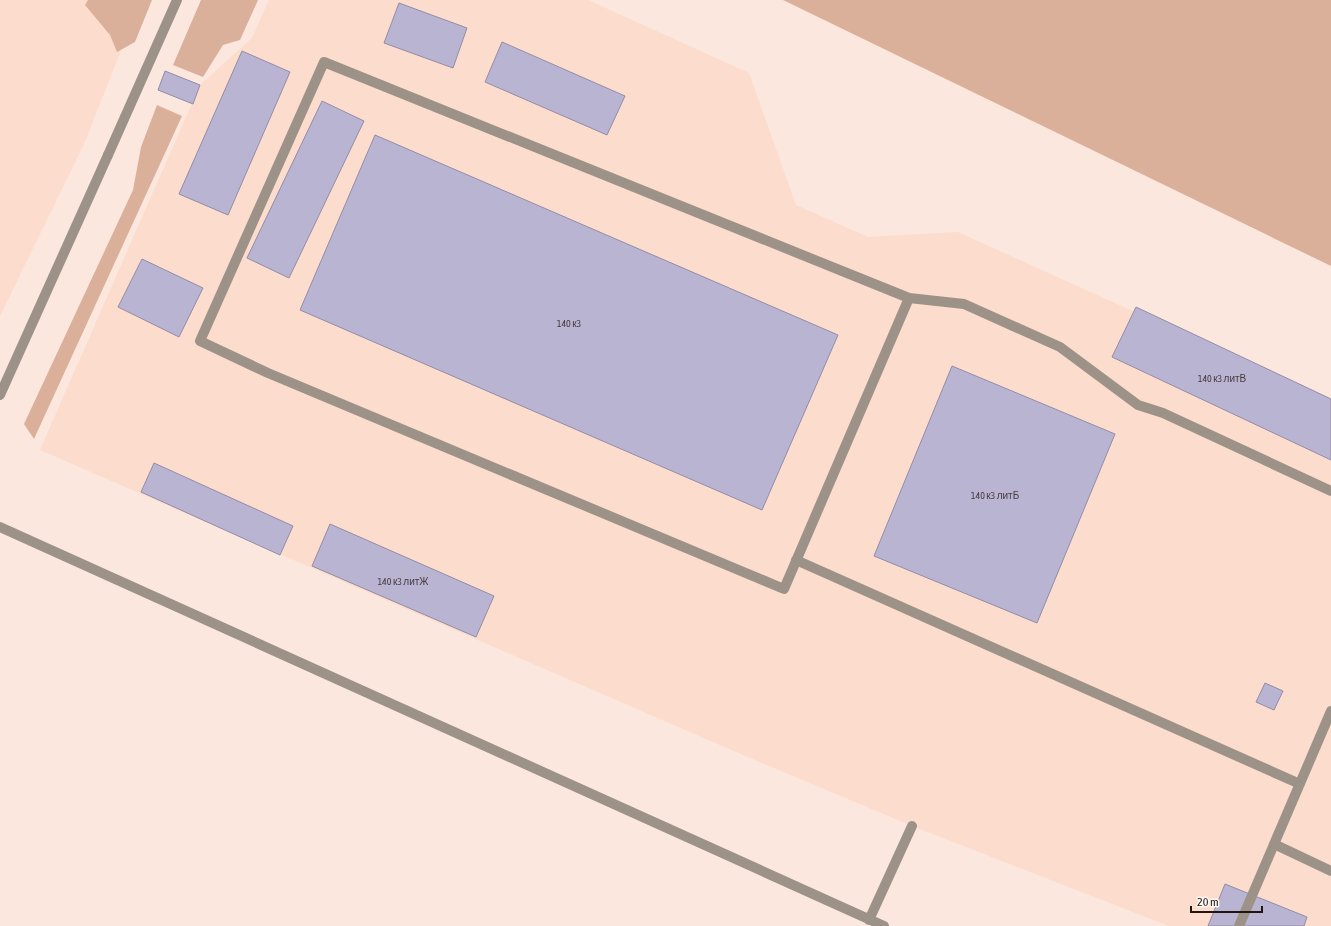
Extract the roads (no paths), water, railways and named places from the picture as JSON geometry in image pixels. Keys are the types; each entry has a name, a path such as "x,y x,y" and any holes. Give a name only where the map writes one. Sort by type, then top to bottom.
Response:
{"street":[{"path":"0,396 177,0"},
{"path":"910,298 784,589 276,376 200,341 324,62 910,298 964,304 1060,348 1138,405 1163,413 1331,492"},
{"path":"0,527 884,926"},
{"path":"796,560 1300,784"},
{"path":"1239,926 1331,711"},
{"path":"869,920 912,826"},
{"path":"1274,844 1331,871"}]}
